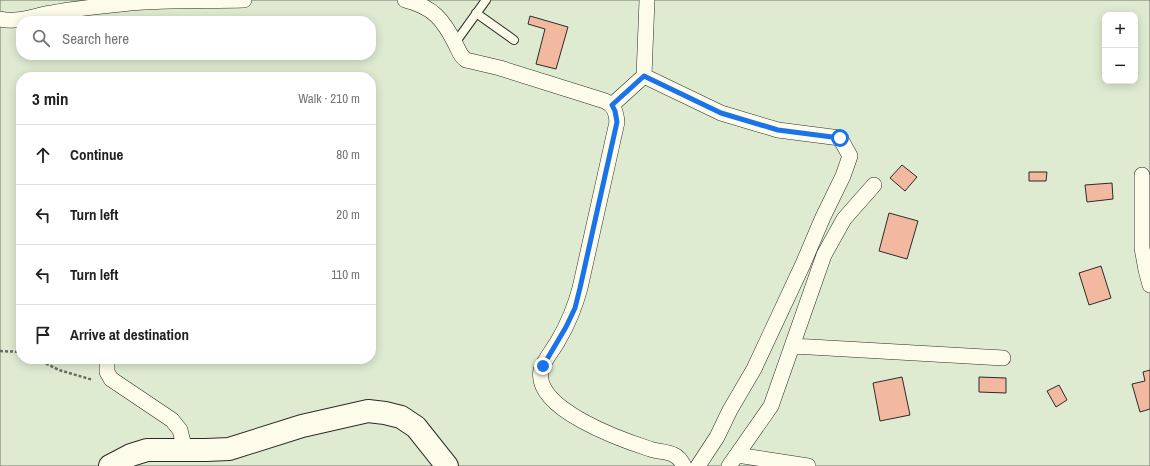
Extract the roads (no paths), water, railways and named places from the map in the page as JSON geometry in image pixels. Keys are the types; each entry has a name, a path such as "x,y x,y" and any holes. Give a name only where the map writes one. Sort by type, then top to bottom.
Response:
{"main road":[{"path":"110,466 131,455 146,450 229,449 302,426 368,411 401,417 416,427 447,466"}],"street":[{"path":"41,16 51,13 133,2 244,0"},
{"path":"405,0 429,4 455,44 461,57 470,62 500,68 605,101 612,105 617,122 575,308 566,327 543,366 541,373 542,384 546,393 572,416 611,435 652,450 675,455 681,460 684,466"},
{"path":"612,105 644,76 647,0"},
{"path":"0,19 16,21"},
{"path":"644,76 721,113 778,130 840,138 850,156 843,176 754,369 730,410 717,437 698,466"},
{"path":"1142,175 1142,248 1150,285"},
{"path":"733,460 772,406 824,255 844,220 874,185"},
{"path":"793,346 1003,358"},
{"path":"107,364 107,372 111,379 172,420 180,430 185,450"},
{"path":"733,460 808,466"}],"lane":[{"path":"455,44 486,0"},
{"path":"476,13 514,40"}]}
